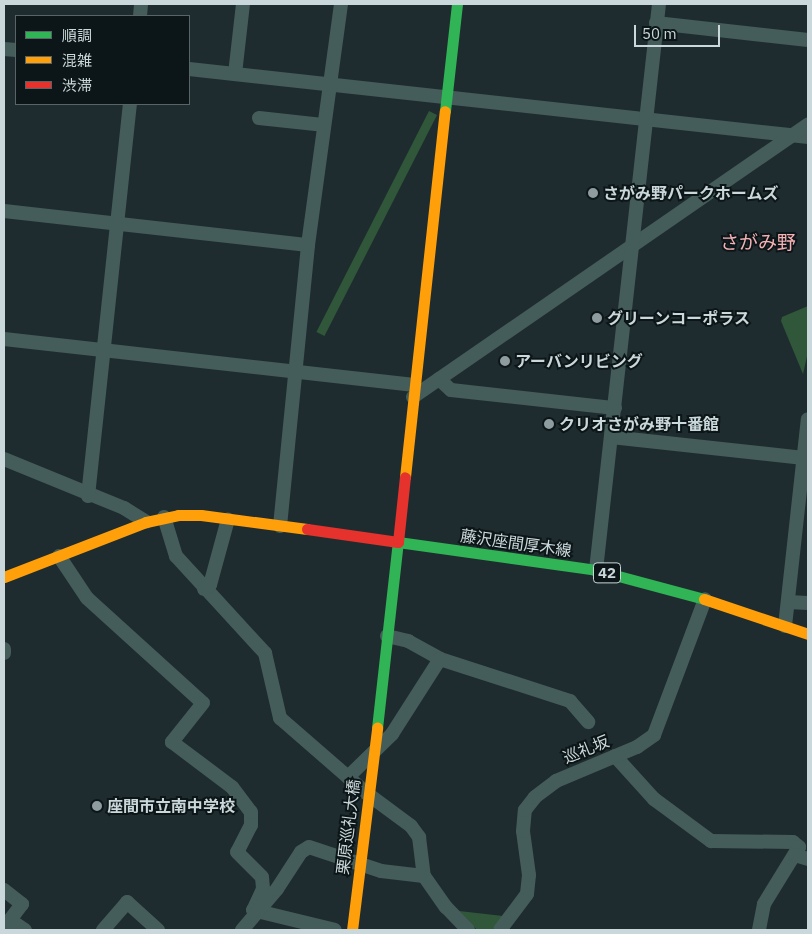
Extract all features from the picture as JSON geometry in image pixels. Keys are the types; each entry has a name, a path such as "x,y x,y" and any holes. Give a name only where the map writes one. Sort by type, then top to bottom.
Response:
{"street":[{"path":"234,74 242,4"},
{"path":"280,526 308,245 328,84 332,78 340,4"},
{"path":"457,4 387,636 408,641 440,659 570,701 588,722"},
{"path":"596,570 634,247 659,4"},
{"path":"656,23 808,40"},
{"path":"190,69 646,121 808,137"},
{"path":"88,496 130,105"},
{"path":"259,118 323,125"},
{"path":"4,339 296,371 414,391 439,379 634,247 808,124"},
{"path":"4,211 308,245"},
{"path":"439,379 451,390 615,408"},
{"path":"785,626 808,426"},
{"path":"612,437 804,458"},
{"path":"4,459 88,496 124,508 146,522"},
{"name":"藤沢座間厚木線","path":"4,577 146,522 164,517 192,514 596,570 705,599 808,634"},
{"path":"164,517 176,556 204,589 265,653 280,718 348,777 412,826 419,837 424,876 446,907 468,930"},
{"path":"204,589 210,585 228,519"},
{"path":"59,556 87,598 203,703 172,742 232,787 250,812 250,824 237,852 262,877 262,889 253,910 256,912"},
{"name":"巡礼坂","path":"500,930 527,894 528,875 523,824 530,804 563,777 646,742 654,735 705,599"},
{"path":"788,602 808,604"},
{"name":"栗原巡礼大橋","path":"352,930 387,636"},
{"path":"348,777 392,734 440,659"},
{"path":"615,756 654,798 711,841 793,842 798,848 802,857 764,904 759,930"},
{"path":"242,930 277,889 301,852 309,847 381,871 424,876"},
{"path":"4,890 22,904 7,924 25,930"},
{"path":"103,930 127,902 158,930"},
{"path":"256,912 335,930"}],"green space":[{"path":"429,111 437,115 324,336 316,332"},
{"path":"808,306 808,352 803,374 781,321 782,317"},
{"path":"459,911 503,916 492,930 477,930"}],"traffic: fast":[{"path":"445,111 457,4"},
{"path":"377,728 398,542 596,570 704,599"}],"traffic: slow":[{"path":"405,477 445,111"},
{"path":"4,577 146,522 178,515 201,515 307,529"},
{"path":"704,599 808,634"},
{"path":"352,930 377,728"}],"traffic: jam":[{"path":"307,529 398,542 405,477"}],"place":[{"name":"さがみ野パークホームズ","path":"593,193"},
{"name":"グリーンコーポラス","path":"597,318"},
{"name":"アーバンリビング","path":"505,361"},
{"name":"クリオさがみ野十番館","path":"549,424"},
{"name":"座間市立南中学校","path":"97,806"}],"district":[{"name":"さがみ野","path":"758,243"}]}
